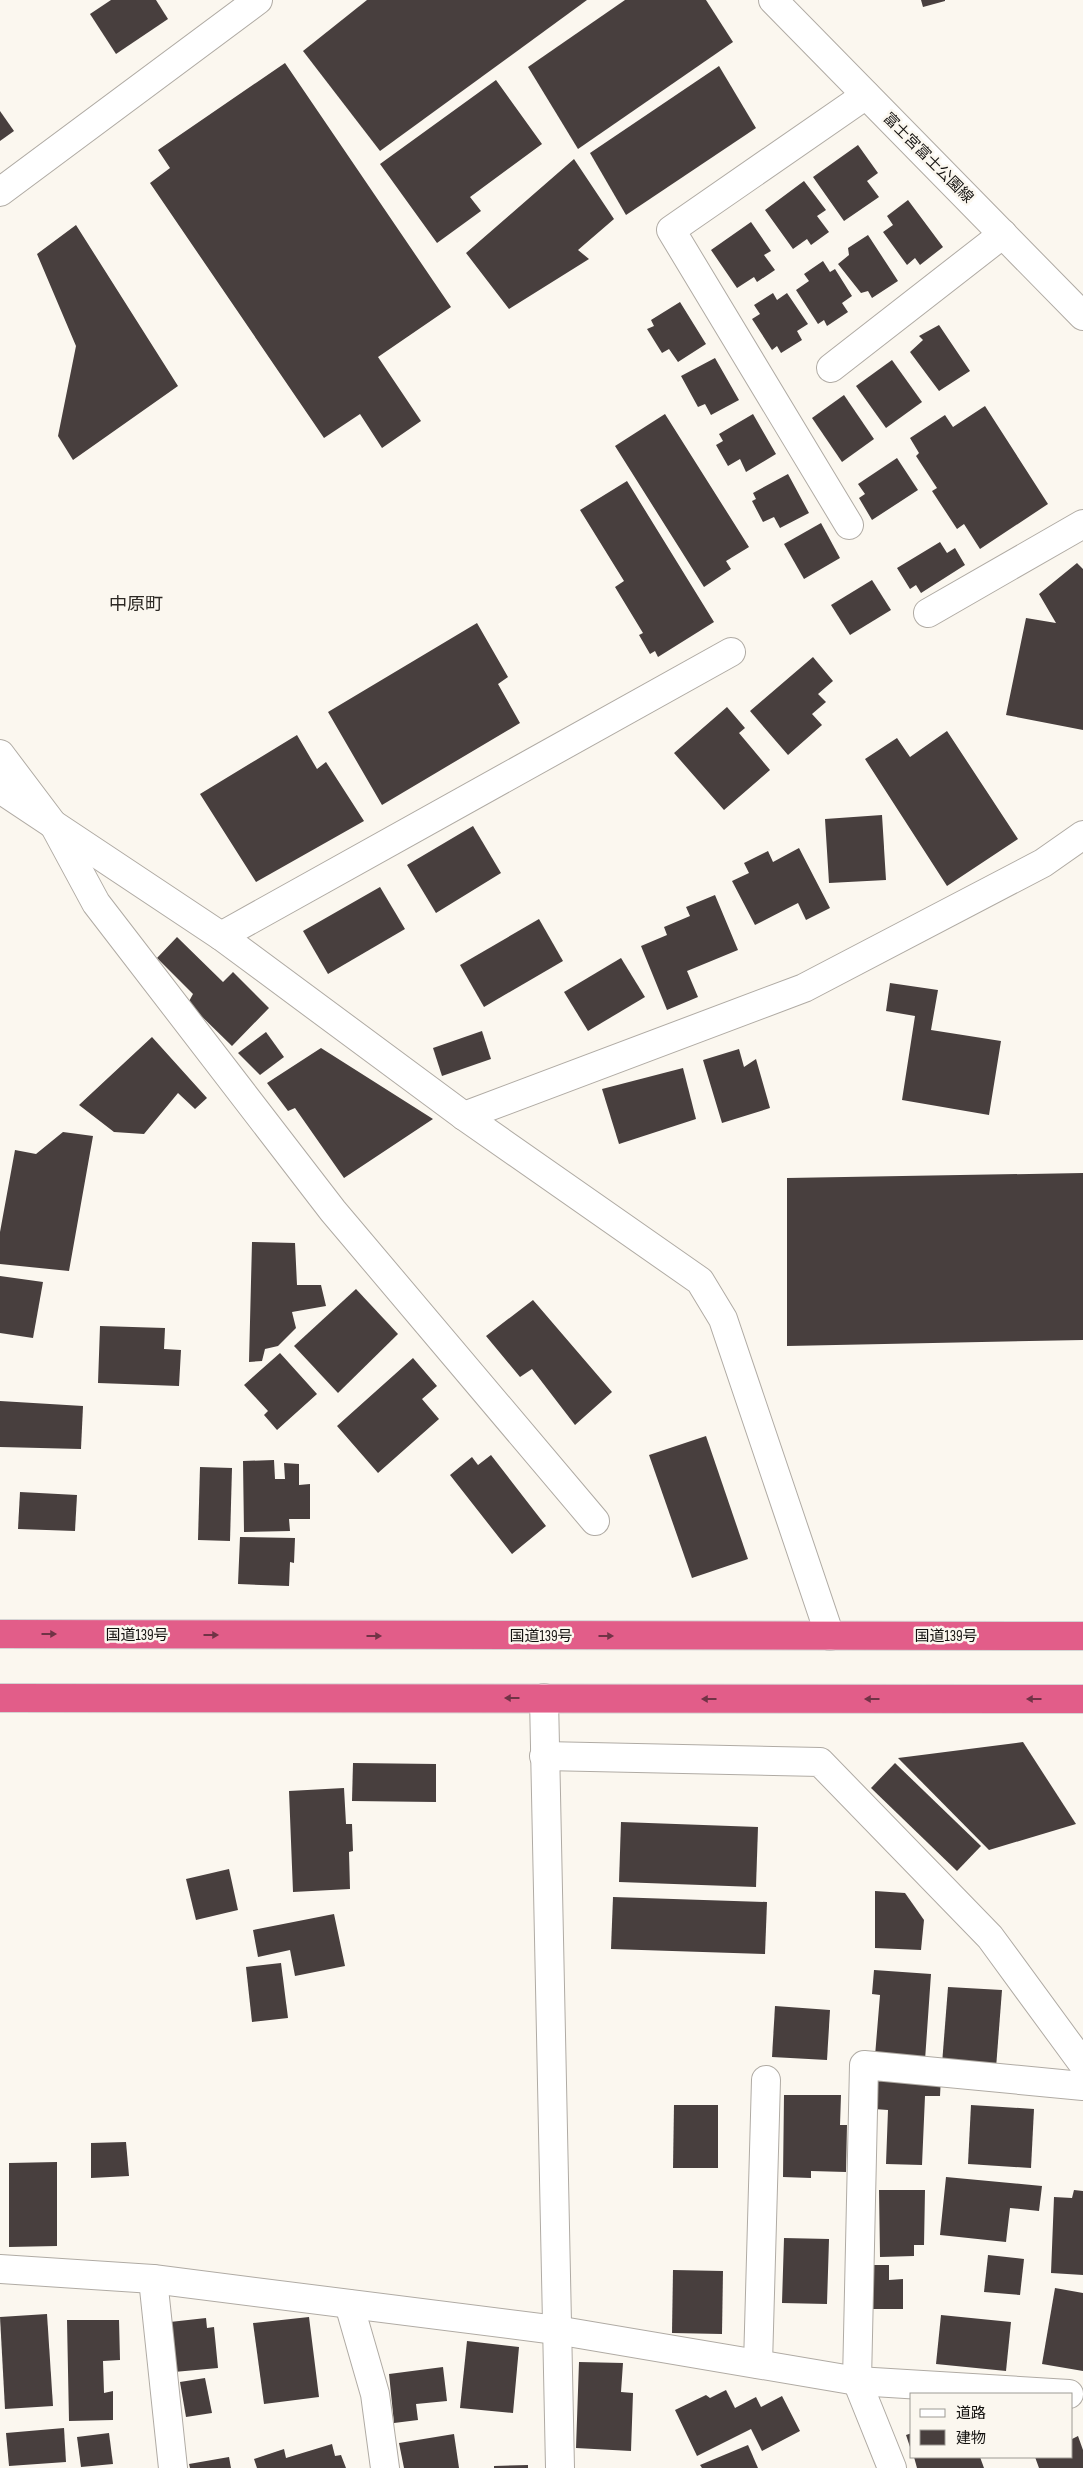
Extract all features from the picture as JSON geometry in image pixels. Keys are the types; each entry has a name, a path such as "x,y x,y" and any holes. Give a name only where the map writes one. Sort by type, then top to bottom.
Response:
{"highway":[{"name":"国道139号","path":"0,1634 1083,1636"},
{"path":"0,1698 1083,1699"}],"street":[{"path":"0,192 258,0"},
{"name":"富士宮富士公園線","path":"772,0 1083,316"},
{"path":"849,525 672,230 866,95"},
{"path":"831,368 1003,234"},
{"path":"928,613 1083,524"},
{"path":"221,936 731,652"},
{"path":"0,754 55,827 96,903 333,1211 595,1521"},
{"path":"0,789 221,936 464,1116 700,1281 723,1319 830,1636"},
{"path":"464,1116 804,988 1043,863 1083,835"},
{"path":"544,1698 560,2468"},
{"path":"544,1756 820,1762 990,1937 1083,2064"},
{"path":"892,2468 857,2381 864,2065 1083,2086"},
{"path":"758,2364 766,2080"},
{"path":"0,2268 153,2279 556,2330 857,2381 1033,2393"},
{"path":"153,2279 173,2468"},
{"path":"349,2304 375,2394 385,2468"}],"building":[{"path":"111,0 156,0 168,19 116,54 90,14"},
{"path":"367,0 587,0 380,151 303,51"},
{"path":"625,0 706,0 733,42 578,149 528,67"},
{"path":"921,0 945,0 945,1 923,7"},
{"path":"285,63 451,307 378,357 421,421 382,448 360,414 324,438 150,183 170,168 158,150"},
{"path":"719,66 756,128 626,215 590,153"},
{"path":"496,80 542,144 470,197 481,211 437,243 380,164"},
{"path":"0,111 14,131 0,141"},
{"path":"858,145 878,173 867,181 879,197 844,221 813,177"},
{"path":"574,159 614,219 578,250 589,259 509,309 466,253"},
{"path":"804,181 826,210 817,216 829,232 811,245 807,239 793,249 765,210"},
{"path":"908,200 943,247 920,265 915,258 907,265 883,232 893,225 887,216"},
{"path":"751,222 771,251 764,255 775,270 757,282 754,277 737,288 711,250"},
{"path":"76,225 178,386 73,460 58,436 76,346 37,254"},
{"path":"868,235 898,281 872,298 868,291 861,293 838,264 849,255 848,248"},
{"path":"823,261 830,272 835,269 852,296 842,303 848,312 827,326 824,320 818,324 796,290 809,281 804,274"},
{"path":"773,293 777,300 787,293 808,324 797,331 802,340 781,353 777,346 772,350 752,319 760,314 754,305"},
{"path":"680,302 706,344 678,362 669,349 662,353 647,329 654,326 651,320"},
{"path":"939,325 970,371 939,391 910,352 923,340 919,336"},
{"path":"715,358 739,400 711,415 705,404 698,407 681,376"},
{"path":"892,360 922,402 886,428 856,386"},
{"path":"844,395 874,439 842,462 812,418"},
{"path":"985,406 1048,504 980,549 964,524 957,529 932,491 937,488 916,456 919,453 910,438 945,415 953,427"},
{"path":"665,414 749,547 726,561 731,569 704,587 615,446"},
{"path":"753,414 776,454 746,472 740,459 728,466 716,445 723,441 719,434"},
{"path":"897,458 918,490 872,520 859,498 865,494 858,484"},
{"path":"788,474 809,513 780,528 774,517 763,522 752,501 756,499 753,493"},
{"path":"627,481 714,622 658,657 655,651 650,654 639,635 643,633 615,587 624,581 580,510"},
{"path":"821,523 840,558 804,579 784,544"},
{"path":"940,542 947,553 955,548 965,565 921,593 916,585 910,589 897,568"},
{"path":"1077,563 1083,569 1083,730 1006,715 1026,618 1056,623 1039,594"},
{"path":"872,580 891,610 850,635 831,605"},
{"path":"477,623 508,677 498,684 520,723 382,805 328,712"},
{"path":"813,657 833,681 818,694 826,702 812,714 822,725 788,755 750,711"},
{"path":"727,707 745,728 739,733 770,770 724,810 674,753"},
{"path":"947,731 1018,839 947,886 865,759 897,738 910,757"},
{"path":"297,735 317,769 326,762 364,821 256,882 200,794"},
{"path":"882,815 886,880 829,883 825,819"},
{"path":"473,826 501,873 436,913 407,865"},
{"path":"799,848 830,908 806,920 798,903 755,925 732,881 749,873 744,863 768,851 773,862"},
{"path":"380,887 405,929 328,974 303,931"},
{"path":"715,895 738,950 687,971 698,997 667,1010 641,946 667,935 664,927 690,916 686,907"},
{"path":"539,919 563,961 484,1007 460,965"},
{"path":"177,937 223,982 233,972 269,1008 232,1046 188,1003 193,994 157,958"},
{"path":"621,958 645,997 588,1031 564,992"},
{"path":"890,983 938,990 931,1030 1001,1041 989,1115 902,1100 915,1016 886,1011"},
{"path":"482,1031 491,1059 442,1076 433,1048"},
{"path":"266,1032 284,1057 260,1075 238,1053"},
{"path":"152,1037 207,1098 195,1109 178,1093 144,1134 114,1132 79,1105"},
{"path":"321,1048 433,1119 344,1178 295,1108 288,1111 267,1083"},
{"path":"739,1049 744,1067 756,1059 770,1108 722,1123 703,1060"},
{"path":"683,1068 696,1119 619,1144 602,1089"},
{"path":"63,1132 93,1136 69,1271 0,1264 0,1232 15,1150 36,1154"},
{"path":"1083,1173 1083,1340 787,1346 787,1178"},
{"path":"252,1242 295,1243 297,1285 321,1285 326,1306 292,1312 296,1328 278,1346 265,1349 262,1361 249,1362"},
{"path":"0,1276 43,1282 33,1338 0,1333"},
{"path":"356,1289 398,1334 338,1393 294,1346"},
{"path":"533,1300 612,1392 575,1425 532,1369 520,1377 486,1336"},
{"path":"100,1326 165,1328 164,1349 181,1350 179,1386 98,1383"},
{"path":"280,1353 317,1394 277,1430 264,1415 268,1411 244,1385"},
{"path":"413,1358 437,1386 422,1399 439,1419 378,1473 337,1426"},
{"path":"0,1401 83,1406 81,1449 0,1447"},
{"path":"706,1436 748,1559 692,1578 649,1455"},
{"path":"491,1455 546,1526 512,1554 450,1475 472,1457 478,1465"},
{"path":"274,1460 275,1479 285,1479 284,1463 299,1464 299,1485 310,1484 310,1519 289,1519 290,1531 244,1532 243,1461"},
{"path":"200,1467 232,1468 230,1541 198,1540"},
{"path":"20,1492 77,1495 75,1531 18,1529"},
{"path":"240,1537 295,1538 294,1563 290,1562 289,1586 238,1584"},
{"path":"1023,1742 1076,1824 989,1850 898,1758"},
{"path":"353,1763 436,1764 436,1802 352,1801"},
{"path":"895,1763 981,1846 957,1871 871,1788"},
{"path":"344,1788 346,1824 352,1824 353,1851 349,1852 350,1889 293,1892 289,1791"},
{"path":"621,1822 758,1827 756,1887 619,1882"},
{"path":"229,1869 238,1910 196,1920 186,1879"},
{"path":"875,1891 905,1893 924,1920 921,1950 875,1948"},
{"path":"613,1897 767,1902 765,1954 611,1949"},
{"path":"334,1914 345,1966 295,1976 290,1950 258,1957 253,1930"},
{"path":"281,1963 288,2018 252,2022 246,1967"},
{"path":"874,1970 931,1974 925,2060 875,2056 880,1995 872,1994"},
{"path":"948,1987 1002,1990 996,2068 942,2064"},
{"path":"775,2006 830,2010 827,2060 772,2057"},
{"path":"875,2074 941,2077 940,2096 925,2096 922,2165 886,2164 888,2110 874,2109"},
{"path":"784,2095 841,2095 840,2125 847,2125 846,2172 811,2171 811,2178 783,2177"},
{"path":"674,2105 718,2105 718,2168 673,2168"},
{"path":"971,2105 1034,2109 1031,2168 968,2164"},
{"path":"126,2142 129,2176 91,2178 91,2143"},
{"path":"57,2162 57,2246 9,2247 9,2163"},
{"path":"946,2177 1042,2186 1039,2211 1010,2208 1006,2242 940,2235"},
{"path":"879,2190 925,2190 924,2245 914,2245 914,2256 880,2257"},
{"path":"1074,2190 1083,2191 1083,2275 1051,2273 1054,2197 1072,2198"},
{"path":"784,2238 829,2239 827,2304 782,2303"},
{"path":"988,2255 1024,2259 1020,2295 984,2292"},
{"path":"872,2265 889,2265 889,2280 903,2279 903,2309 872,2309"},
{"path":"673,2270 723,2271 722,2334 672,2333"},
{"path":"1055,2288 1083,2293 1083,2371 1042,2364"},
{"path":"47,2314 53,2406 5,2409 0,2317"},
{"path":"941,2315 1011,2322 1006,2371 936,2364"},
{"path":"309,2317 319,2397 264,2404 253,2323"},
{"path":"206,2318 207,2328 214,2327 218,2368 174,2372 170,2322"},
{"path":"67,2320 119,2320 120,2360 103,2361 104,2393 113,2391 113,2420 69,2421"},
{"path":"467,2341 519,2347 513,2413 460,2408"},
{"path":"579,2362 623,2363 621,2392 633,2393 631,2451 576,2448"},
{"path":"443,2367 447,2401 416,2404 418,2420 394,2423 389,2374"},
{"path":"205,2378 212,2413 186,2417 180,2382"},
{"path":"726,2390 735,2408 756,2397 761,2407 782,2396 800,2431 762,2451 751,2429 697,2456 675,2410 706,2395 710,2398"},
{"path":"64,2428 66,2462 9,2466 6,2433"},
{"path":"109,2433 113,2464 81,2467 77,2437"},
{"path":"454,2434 459,2468 404,2468 399,2443"},
{"path":"910,2434 910,2447 906,2435"},
{"path":"1078,2436 1083,2450 1083,2468 1039,2468 1035,2458 1073,2458 1073,2438"},
{"path":"332,2444 335,2456 341,2455 346,2468 257,2468 254,2459 284,2449 286,2458"},
{"path":"748,2445 758,2468 702,2468 700,2465"},
{"path":"229,2457 231,2468 190,2468 189,2464"},
{"path":"914,2458 980,2458 984,2468 917,2468"},
{"path":"528,2465 528,2468 494,2468 494,2466"}],"district":[{"name":"中原町","path":"136,604"}]}
